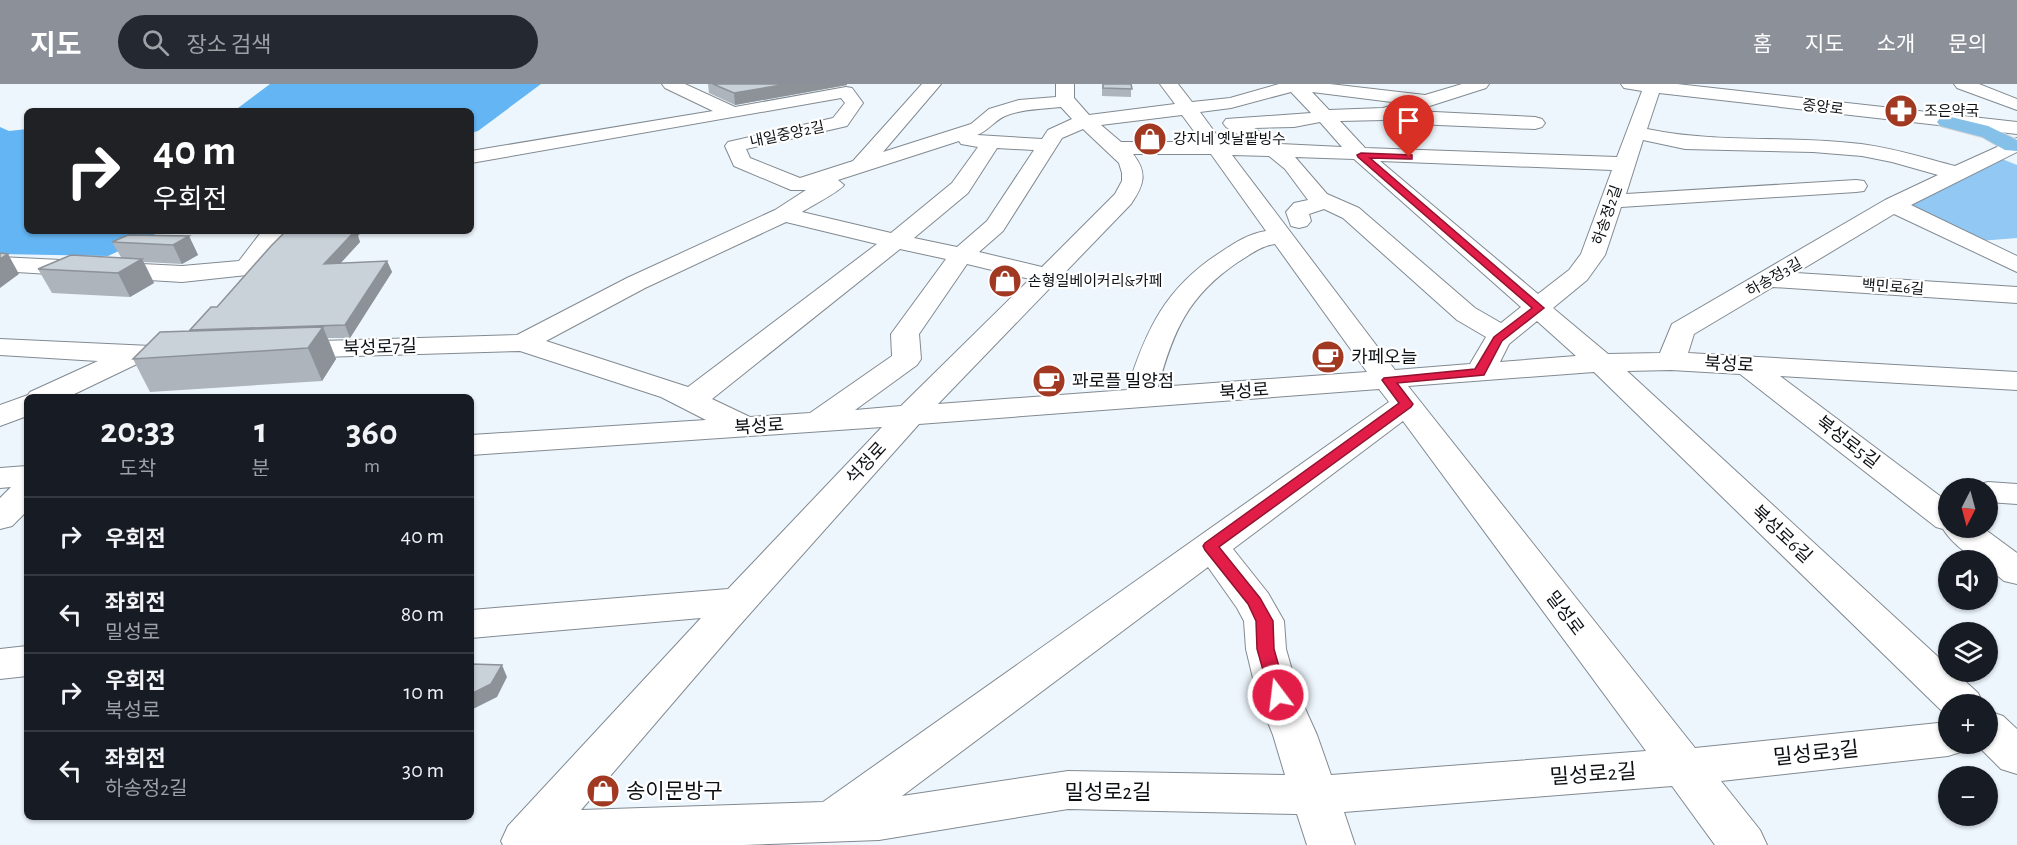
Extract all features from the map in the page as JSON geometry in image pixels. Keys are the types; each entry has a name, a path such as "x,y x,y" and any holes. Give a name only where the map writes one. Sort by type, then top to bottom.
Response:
{"main road":[{"path":"1947,122 1984,130 2001,137 2009,144"}],"street":[{"name":"내일중앙2길","path":"671,84 733,113 844,88 854,104 840,122 735,146 741,162 799,185 835,176 861,164 978,128 996,113 1011,108 1073,102"},
{"path":"861,164 932,84"},
{"name":"밀성로","path":"1169,84 1197,107 1216,148 1290,228 1397,392 1743,845"},
{"path":"818,422 907,359 905,334 960,257 995,226 1055,134 1073,102 1197,107 1231,103 1294,84 1426,101"},
{"name":"북성로6길","path":"1294,84 1361,155 1601,363 1951,694"},
{"path":"1399,84 1452,92"},
{"path":"1236,125 1294,121 1324,116 1371,116 1398,110 1480,84"},
{"path":"1963,84 2017,106"},
{"name":"중앙로","path":"1657,86 1947,122"},
{"name":"하송정2길","path":"1479,373 1498,339 1578,275 1593,255 1612,201 1629,141 1657,86"},
{"name":"석정로","path":"528,838 738,601 910,415 1123,199 1131,188 1132,168 1073,102"},
{"path":"1845,130 2009,144 2007,122 2002,116 2005,111 2017,106"},
{"path":"1197,107 1236,125 1267,144 1292,165 1318,199 1351,213 1466,315 1503,335"},
{"path":"1398,110 1415,118 1538,131 1446,135 1428,145"},
{"path":"474,156 733,113"},
{"path":"1629,141 1691,124 1741,121 1812,126 1782,127 1741,121"},
{"path":"945,139 1047,145"},
{"path":"1114,148 1216,148 1361,155 1629,141 1814,146 1862,150 1895,156 1955,173"},
{"path":"691,400 948,200 960,188 991,142"},
{"name":"하송정3길","path":"1671,361 1682,330 1893,205 2009,144"},
{"path":"522,343 636,283 783,215 817,192 841,181 835,176"},
{"path":"1612,201 1856,186"},
{"path":"1140,398 1155,346 1179,302 1204,273 1256,240 1290,228 1297,212 1302,208 1325,202"},
{"path":"1893,205 2017,265"},
{"path":"783,215 1046,275"},
{"path":"0,264 182,274 247,268 272,234"},
{"name":"백민로6길","path":"1769,279 2017,295"},
{"name":"북성로7길","path":"259,351 522,343 672,391 745,427"},
{"path":"0,347 135,354 211,353"},
{"path":"50,394 135,354"},
{"name":"북성로","path":"474,446 1140,398 1397,392 1479,373 1601,363 1671,361 2017,381"},
{"name":"북성로5길","path":"1747,365 1938,511"},
{"path":"833,821 1211,546 1397,392"},
{"path":"0,417 24,405"},
{"path":"0,478 24,476"},
{"path":"1906,486 1938,488"},
{"path":"0,518 24,493"},
{"path":"1998,493 2017,494"},
{"path":"1973,538 2017,572"},
{"path":"1211,546 1254,602 1264,621 1266,649 1278,695 1295,735 1331,845"},
{"path":"474,624 738,601"},
{"path":"0,664 24,661"},
{"name":"밀성로3길","path":"1684,768 1938,740"},
{"name":"밀성로2길","path":"528,838 833,821 880,832 1068,790 1316,795 1684,768"}],"shaded area":[{"path":"270,84 541,84 474,132 474,108 238,108"},
{"path":"0,127 9,131 24,129 24,234 156,234 108,256 0,254"},
{"path":"1997,157 2017,165 2017,238 1979,241 1911,206"}],"building":[{"path":"713,84 787,84 734,93"},
{"path":"1103,84 1131,84 1132,89 1103,88"},
{"path":"283,234 352,234 324,264 387,261 345,325 190,330 211,307 217,307"},
{"path":"128,235 189,236 173,245 112,242"},
{"path":"0,253 8,254 0,259"},
{"path":"71,255 142,259 118,273 38,269"},
{"path":"323,327 308,348 133,359 160,332"},
{"path":"474,664 502,665 491,684 474,692"}],"place":[{"name":"조은약국","path":"1901,111"},
{"name":"강지네 옛날팥빙수","path":"1150,139"},
{"name":"손형일베이커리&카페","path":"1005,281"},
{"name":"카페오늘","path":"1328,357"},
{"name":"꽈로플 밀양점","path":"1049,381"},
{"name":"송이문방구","path":"603,791"}],"route":[{"path":"1278,695 1266,649 1264,621 1254,602 1211,546 1406,404 1388,380 1479,373 1498,339 1538,308 1361,155 1409,157"}]}
